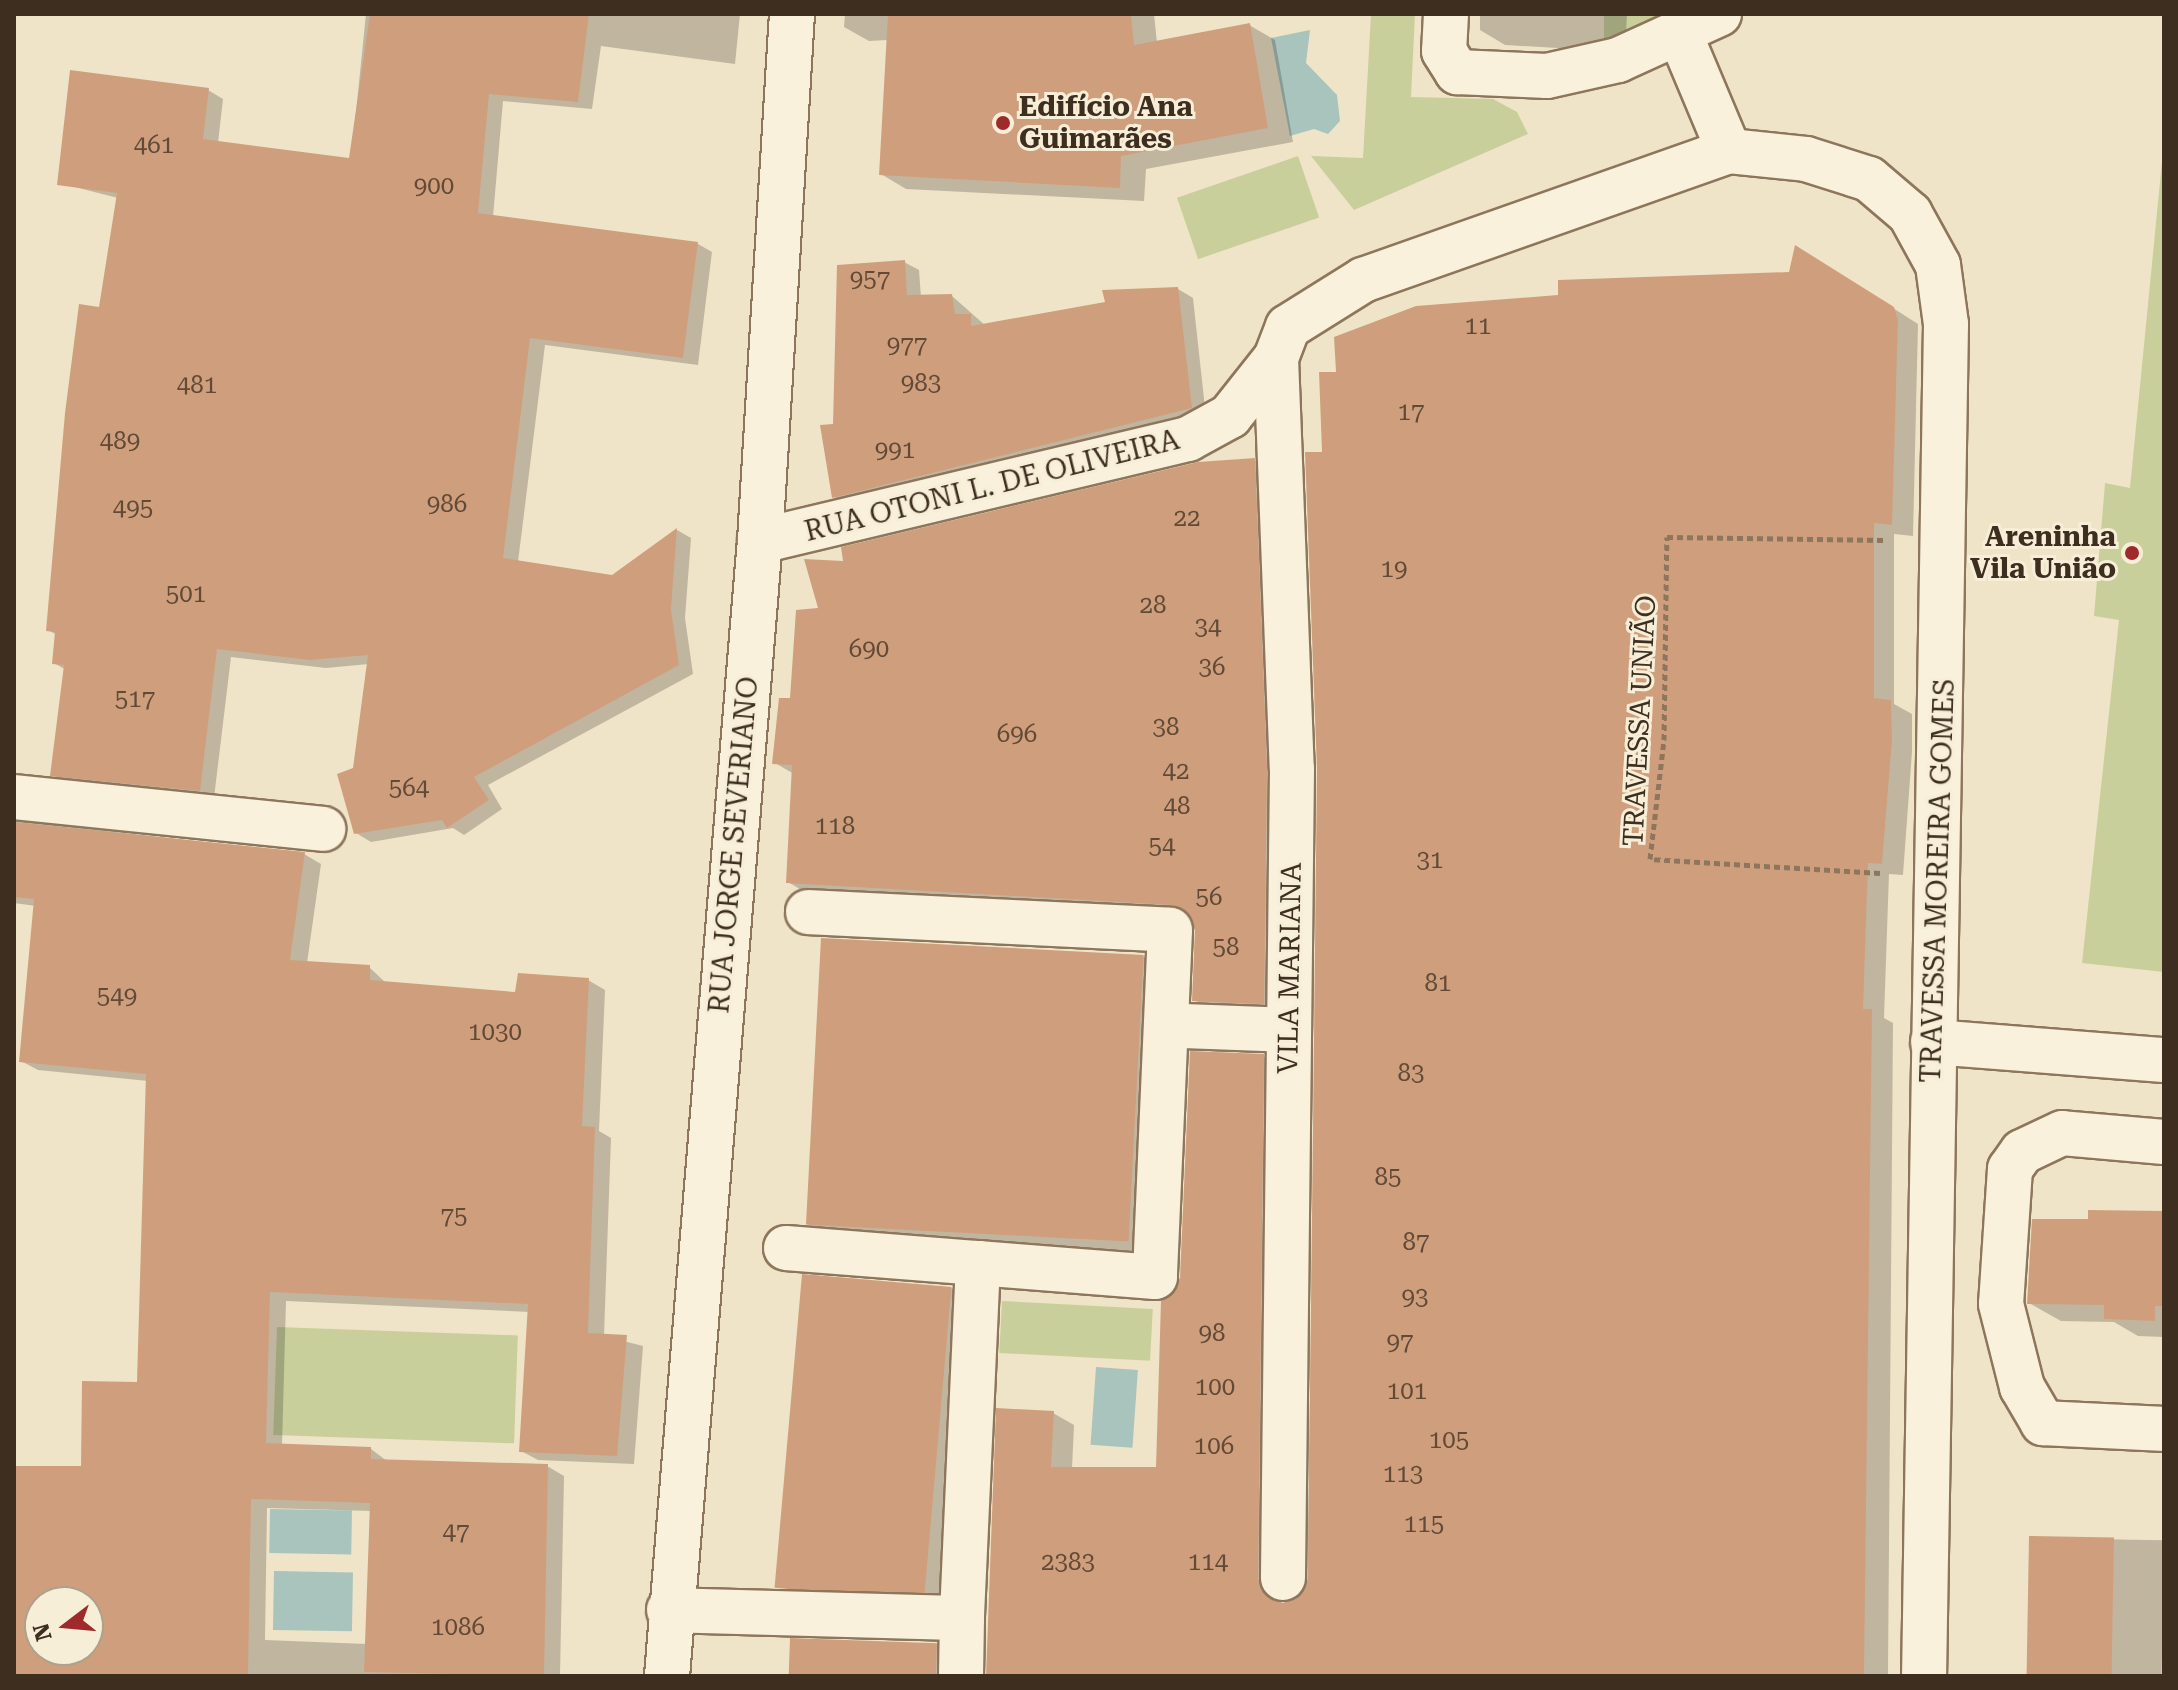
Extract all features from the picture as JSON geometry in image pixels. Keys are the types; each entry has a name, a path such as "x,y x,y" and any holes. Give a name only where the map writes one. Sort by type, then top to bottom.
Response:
{"street":[{"name":"RUA JORGE SEVERIANO","path":"667,1676 669,1610 760,541 792,14"},
{"path":"1446,14 1444,51 1457,72 1582,70 1719,14"},
{"path":"1679,32 1729,151"},
{"name":"RUA OTONI L. DE OLIVEIRA","path":"760,541 1188,439 1230,416 1276,358 1288,327 1363,280 1729,151 1806,159"},
{"name":"TRAVESSA MOREIRA GOMES","path":"1806,159 1869,179 1910,214 1938,265 1947,452 1933,1042 1924,1676"},
{"name":"VILA MARIANA","path":"1276,358 1292,769 1283,1578"},
{"path":"14,797 323,829"},
{"path":"786,1248 1155,1277 1170,930 808,912"},
{"path":"1185,1026 1289,1030"},
{"path":"1933,1042 2164,1060"},
{"path":"2164,1142 2062,1133 2022,1152 2010,1169 2001,1304 2022,1387 2043,1423 2164,1429"},
{"path":"961,1676 978,1263"},
{"path":"669,1610 962,1618"}],"path":[{"name":"TRAVESSA UNIÃO","path":"1893,874 1650,859 1664,740 1667,537 1900,540"}],"green space":[{"path":"1371,14 1415,14 1411,97 1493,99 1517,112 1528,134 1354,210 1311,156 1363,158"},
{"path":"1604,14 1662,14 1604,47"},
{"name":"Areninha Vila União","path":"2164,141 2164,972 2082,963 2119,620 2094,616 2105,483 2130,488"},
{"path":"1298,156 1319,217 1198,259 1177,198"},
{"path":"1002,1301 1153,1309 1150,1361 999,1353"},
{"path":"277,1327 518,1335 514,1443 273,1435"}],"water":[{"path":"1310,30 1306,63 1337,95 1340,121 1328,134 1314,129 1290,136 1271,38"},
{"path":"1096,1367 1138,1370 1132,1448 1091,1445"},
{"path":"270,1509 352,1510 351,1554 269,1553"},
{"path":"274,1571 353,1572 352,1631 273,1630"}],"building":[{"path":"370,14 589,14 578,102 489,94 478,213 698,242 683,358 530,338 503,558 612,575 677,528 671,609 679,665 474,777 489,800 447,828 442,820 354,834 337,774 353,768 368,655 310,660 217,649 200,791 50,776 64,665 52,664 55,632 46,631 65,413 79,304 99,307 117,193 57,185 70,70 209,88 203,139 349,158"},
{"path":"888,14 1131,14 1134,45 1250,23 1268,128 1121,156 1120,188 879,175"},
{"path":"1795,245 1894,307 1898,320 1892,525 1874,523 1874,698 1891,700 1892,739 1882,864 1868,863 1863,1009 1872,1009 1864,1676 986,1676 996,1408 1054,1411 1051,1467 1156,1467 1161,1301 1180,1278 1190,1051 1264,1054 1258,1578 1262,1591 1282,1603 1296,1599 1308,1579 1317,769 1305,452 1322,452 1319,372 1336,372 1334,337 1416,306 1558,295 1558,280 1789,272"},
{"path":"905,260 907,295 952,294 955,314 971,314 971,326 1105,302 1102,290 1178,287 1192,408 832,498 820,425 833,424 837,265"},
{"path":"1255,458 1267,769 1264,1004 1192,1001 1195,930 1184,909 1172,905 786,883 792,765 772,764 779,698 790,698 796,610 818,608 804,559 843,561 841,547 1198,462"},
{"path":"14,822 305,852 290,960 370,965 370,980 515,992 518,973 589,978 582,1126 595,1127 588,1333 627,1335 617,1456 519,1452 528,1304 270,1292 266,1443 371,1447 371,1459 548,1464 544,1676 364,1672 370,1503 251,1499 248,1676 14,1676 14,1466 81,1466 82,1381 137,1382 146,1074 19,1062 34,899 14,897"},
{"path":"821,938 1144,955 1129,1242 806,1225"},
{"path":"2088,1210 2164,1211 2164,1306 2155,1306 2155,1321 2104,1319 2104,1305 2027,1304 2032,1219 2088,1219"},
{"path":"802,1274 951,1287 924,1601 775,1588"},
{"path":"2029,1536 2114,1537 2112,1676 2027,1676"},
{"path":"790,1638 937,1643 936,1676 789,1676"}],"place":[{"name":"Edifício Ana Guimarães","path":"1003,123"},
{"name":"Areninha Vila União","path":"2132,553"}]}
